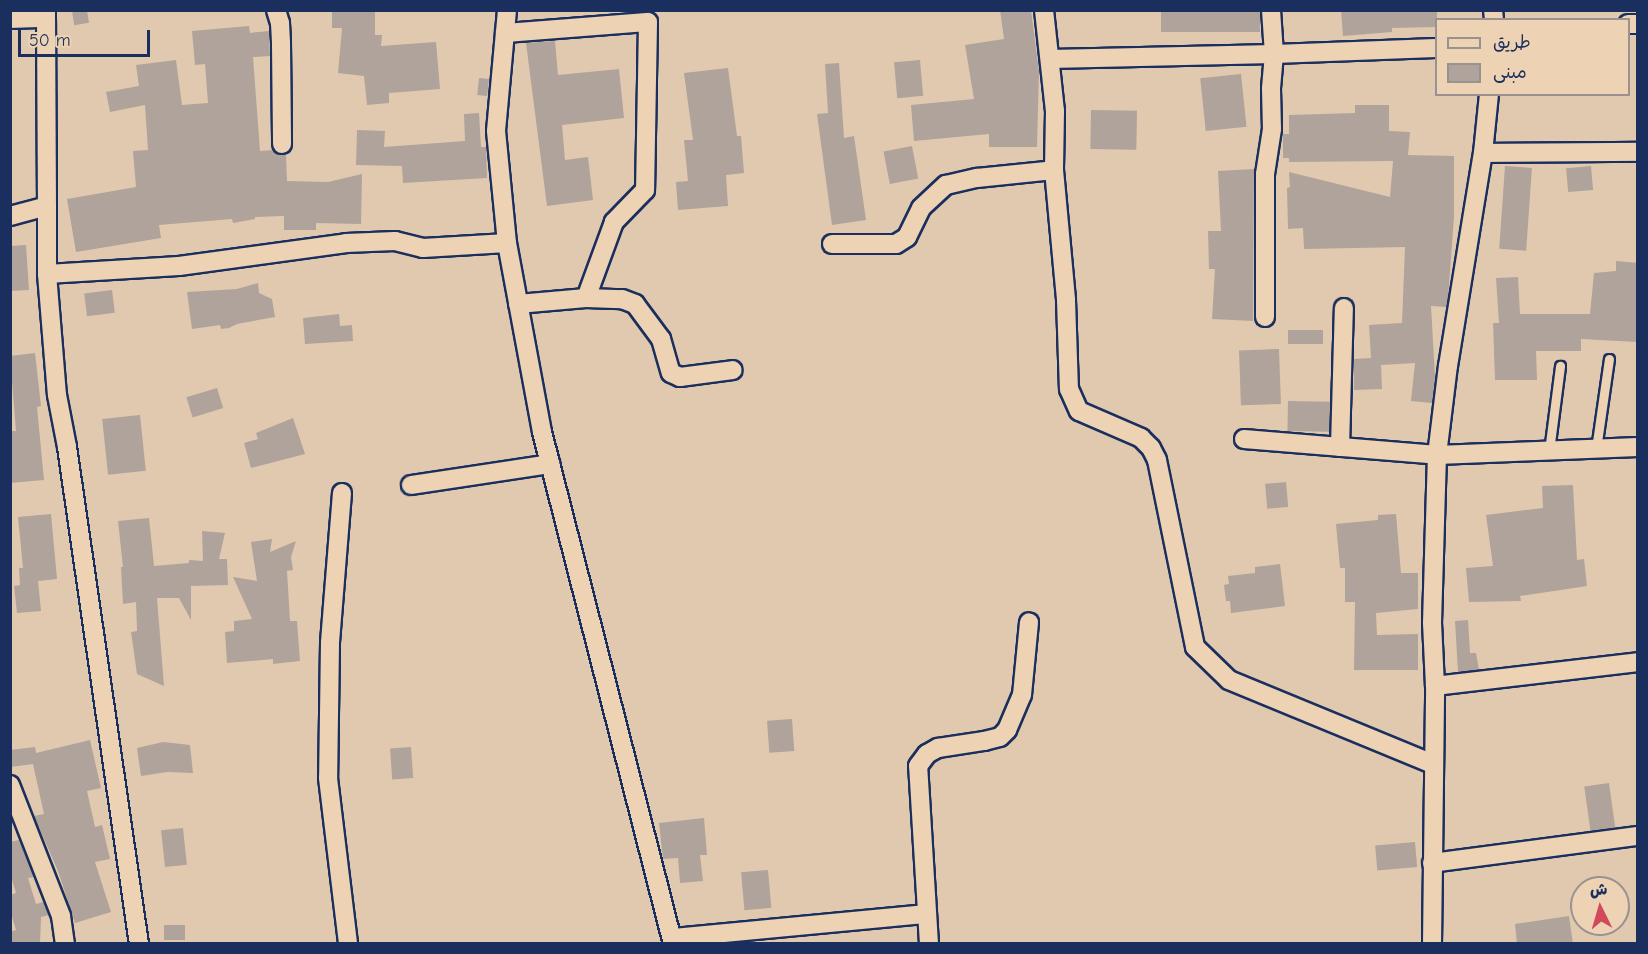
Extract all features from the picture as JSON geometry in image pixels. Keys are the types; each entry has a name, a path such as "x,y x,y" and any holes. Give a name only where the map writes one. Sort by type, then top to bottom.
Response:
{"street":[{"path":"276,10 282,44 282,144"},
{"path":"507,10 496,131 507,243 550,464 672,940 926,914"},
{"path":"1044,10 1055,111 1054,170 1066,300 1069,389 1079,411 1141,438 1151,448 1157,460 1195,647 1229,680 1433,764"},
{"path":"1265,317 1265,174 1272,129 1271,89 1274,54 1271,10"},
{"path":"10,19 46,14 47,274 57,395 69,459 139,944"},
{"path":"505,33 648,22 645,190 614,222 586,298"},
{"path":"1050,59 1435,48"},
{"path":"1432,944 1435,686 1432,623 1437,455 1448,366 1483,153 1489,96"},
{"path":"1483,153 1638,152"},
{"path":"832,244 896,244 907,237 921,208 946,185 977,178 1054,170"},
{"path":"10,216 47,206"},
{"path":"47,274 179,266 346,243 395,241 423,248 507,243"},
{"path":"518,304 586,298 621,300 634,304 662,339 671,373 675,376 733,370"},
{"path":"1340,447 1344,308"},
{"path":"1244,439 1437,455 1638,447"},
{"path":"411,485 550,464"},
{"path":"342,493 330,643 328,778 348,944"},
{"path":"929,944 918,766 927,754 938,748 1000,737 1007,730 1022,695 1029,622"},
{"path":"1435,686 1638,662"},
{"path":"10,785 61,916 65,944"},
{"path":"1432,863 1638,836"}],"lane":[{"path":"1596,449 1609,359"},
{"path":"1549,451 1560,366"}],"building":[{"path":"87,10 89,23 74,25 72,12"},
{"path":"332,10 375,10 375,35 382,35 381,46 436,42 440,89 389,93 389,103 367,105 364,76 338,73 342,28 332,28"},
{"path":"1000,10 1031,10 1039,71 1037,147 989,147 989,134 914,141 911,105 974,99 965,45 1004,39"},
{"path":"1161,10 1260,10 1260,32 1161,32"},
{"path":"1341,10 1437,10 1435,27 1392,28 1392,32 1343,36"},
{"path":"249,26 250,33 269,31 270,56 253,57 260,151 273,150 277,154 286,154 287,181 328,182 362,174 361,224 316,223 316,230 284,230 284,216 255,217 255,219 233,223 232,219 159,225 161,238 76,252 67,199 136,187 133,151 148,150 145,105 110,112 106,92 139,86 136,65 176,60 182,105 208,103 205,64 195,65 192,31"},
{"path":"555,41 558,75 619,69 624,118 562,125 565,160 588,157 593,200 547,206 526,43"},
{"path":"920,60 923,96 897,98 894,62"},
{"path":"839,63 844,138 854,136 866,220 832,225 817,114 828,113 825,64"},
{"path":"728,68 737,136 741,136 744,173 726,175 728,206 678,210 676,182 688,181 684,140 693,140 684,73"},
{"path":"1241,74 1247,127 1206,131 1200,78"},
{"path":"479,78 489,79 487,96 477,95"},
{"path":"1355,105 1389,105 1389,131 1410,132 1408,155 1454,156 1454,217 1448,298 1446,307 1431,306 1435,377 1432,403 1411,401 1415,363 1381,365 1382,389 1354,390 1354,359 1371,358 1369,325 1402,323 1405,247 1304,249 1303,228 1288,229 1289,172 1390,197 1393,161 1289,162 1289,158 1283,158 1283,134 1289,134 1289,115 1355,113"},
{"path":"1091,110 1137,111 1136,150 1090,149"},
{"path":"479,113 481,147 486,147 487,178 403,183 402,166 356,165 357,130 385,131 384,147 465,141 464,114"},
{"path":"912,146 918,178 890,184 884,152"},
{"path":"1505,166 1532,168 1526,251 1499,249"},
{"path":"1591,166 1593,190 1568,192 1566,168"},
{"path":"1254,169 1253,321 1212,319 1215,269 1209,269 1208,231 1221,231 1218,171"},
{"path":"26,245 29,290 10,291 10,246"},
{"path":"1616,261 1638,263 1638,342 1581,339 1581,351 1536,351 1537,380 1495,380 1493,323 1499,323 1496,278 1518,277 1520,314 1590,314 1594,273 1616,271"},
{"path":"258,283 259,293 272,299 275,317 237,324 229,328 221,329 220,325 192,329 187,292 237,289"},
{"path":"112,290 115,313 87,316 84,293"},
{"path":"339,314 340,326 352,325 353,341 305,344 303,318"},
{"path":"1288,330 1323,330 1323,344 1288,344"},
{"path":"1279,349 1281,404 1241,405 1239,350"},
{"path":"35,353 41,406 37,407 44,480 10,483 10,431 16,431 10,356"},
{"path":"217,388 223,408 193,417 186,397"},
{"path":"1288,401 1330,402 1329,432 1287,431"},
{"path":"140,415 146,471 108,475 102,419"},
{"path":"293,418 305,454 251,468 244,443 258,439 256,433"},
{"path":"1286,482 1288,507 1267,509 1265,484"},
{"path":"1573,485 1577,560 1584,559 1587,586 1520,596 1521,601 1469,602 1466,568 1493,566 1486,515 1543,508 1542,486"},
{"path":"51,514 57,579 38,581 41,611 17,613 14,586 20,585 19,568 23,568 18,517"},
{"path":"1396,514 1401,573 1418,573 1418,609 1376,613 1377,635 1418,634 1418,670 1354,670 1355,602 1345,602 1345,568 1340,568 1336,524 1378,520 1378,515"},
{"path":"149,518 154,566 189,563 189,560 203,561 202,531 225,533 219,559 227,559 228,585 191,586 191,620 179,598 157,598 164,686 137,674 131,632 137,631 136,602 123,604 121,567 123,567 118,521"},
{"path":"272,539 270,552 296,541 291,557 293,570 287,571 290,621 297,621 300,661 273,664 273,659 227,663 225,632 234,631 234,621 252,619 233,577 257,581 251,542"},
{"path":"1280,564 1285,606 1231,613 1230,601 1226,601 1224,585 1229,584 1228,576 1255,573 1255,567"},
{"path":"1468,620 1470,653 1476,653 1479,670 1458,672 1455,621"},
{"path":"792,719 794,751 769,753 767,721"},
{"path":"90,740 101,788 87,791 95,827 102,825 110,859 95,862 111,912 75,923 58,871 34,816 44,814 33,764 10,767 10,750 35,747 36,753"},
{"path":"163,742 190,745 193,773 167,772 141,776 137,748"},
{"path":"411,747 413,778 392,779 390,748"},
{"path":"1609,783 1615,828 1591,831 1584,786"},
{"path":"704,818 707,855 700,855 703,881 680,883 678,858 663,859 659,823"},
{"path":"183,828 187,865 165,867 161,830"},
{"path":"19,840 34,877 28,878 36,904 43,902 49,915 41,917 40,944 10,944 10,932 16,930 10,910 10,895 16,893 10,873 10,842"},
{"path":"1415,842 1417,867 1377,870 1375,845"},
{"path":"768,870 771,908 744,910 741,872"},
{"path":"1569,916 1570,936 1573,944 1517,944 1515,924"},
{"path":"164,925 185,925 185,940 164,940"}]}
